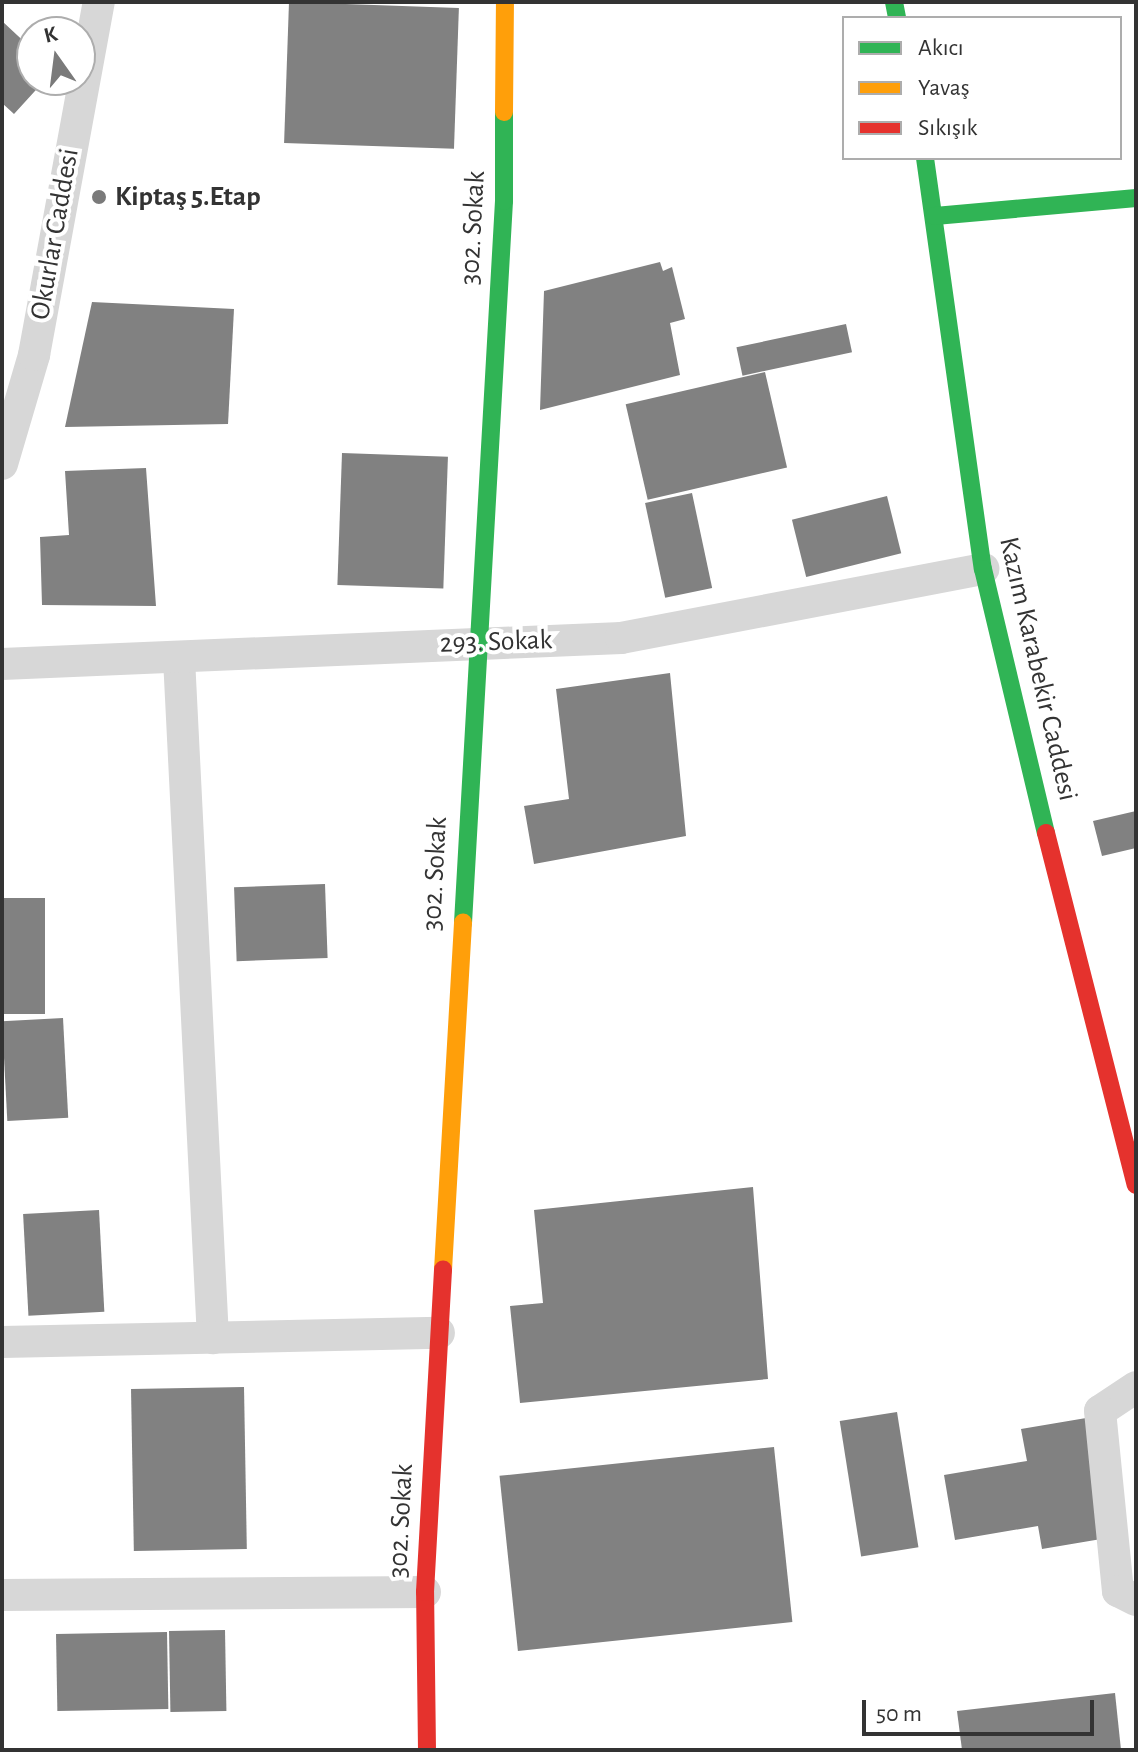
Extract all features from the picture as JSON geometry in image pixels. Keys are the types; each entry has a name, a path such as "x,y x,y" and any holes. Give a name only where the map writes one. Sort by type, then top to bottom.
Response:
{"street":[{"name":"Okurlar Caddesi","path":"2,464 34,355 99,2"},
{"name":"302. Sokak","path":"427,1750 425,1592 476,642 504,201 505,2"},
{"name":"Kazım Karabekir Caddesi","path":"925,160 983,569 1128,1126 1136,1185"},
{"path":"935,216 1136,198"},
{"name":"293. Sokak","path":"2,664 621,638 983,569"},
{"path":"179,658 213,1338"},
{"path":"2,1342 439,1333"},
{"path":"1136,1387 1100,1411 1118,1591 1136,1600"},
{"path":"2,1595 425,1592"}],"building":[{"path":"289,2 459,8 454,149 284,143"},
{"path":"2,21 16,34 16,96 30,96 14,114 2,103"},
{"path":"660,262 663,271 672,267 685,319 670,323 680,375 540,410 544,291"},
{"path":"92,302 234,309 228,424 65,427"},
{"path":"846,324 852,352 742,376 736,347"},
{"path":"765,372 787,467 648,500 626,404"},
{"path":"342,453 448,457 443,589 337,585"},
{"path":"146,468 156,606 42,605 40,537 69,535 65,471"},
{"path":"692,493 712,588 665,598 645,503"},
{"path":"887,496 901,553 806,577 792,520"},
{"path":"670,673 686,836 534,864 524,806 569,799 556,689"},
{"path":"1136,811 1136,848 1102,856 1093,821"},
{"path":"325,884 328,958 237,961 234,887"},
{"path":"2,898 45,898 45,1014 2,1014"},
{"path":"63,1018 68,1118 7,1121 2,1021"},
{"path":"753,1187 768,1379 520,1403 510,1306 543,1303 534,1210"},
{"path":"99,1210 104,1312 28,1316 23,1214"},
{"path":"244,1387 247,1549 134,1551 131,1389"},
{"path":"897,1412 918,1547 861,1556 840,1421"},
{"path":"1098,1416 1119,1536 1042,1549 1038,1526 955,1540 944,1475 1027,1461 1021,1429"},
{"path":"774,1447 792,1622 518,1651 500,1476"},
{"path":"225,1630 226,1711 170,1712 169,1631"},
{"path":"167,1632 168,1709 57,1711 56,1634"},
{"path":"1115,1693 1121,1750 962,1750 957,1711"}],"traffic: fast":[{"path":"894,2 897,16"},
{"path":"463,923 504,201 504,112"},
{"path":"925,160 983,569 1046,833"},
{"path":"935,216 1136,198"}],"traffic: slow":[{"path":"504,112 505,2"},
{"path":"443,1270 463,923"}],"traffic: jam":[{"path":"1046,833 1136,1185"},
{"path":"427,1750 425,1592 443,1270"}],"place":[{"name":"Kiptaş 5.Etap","path":"99,197"}]}
